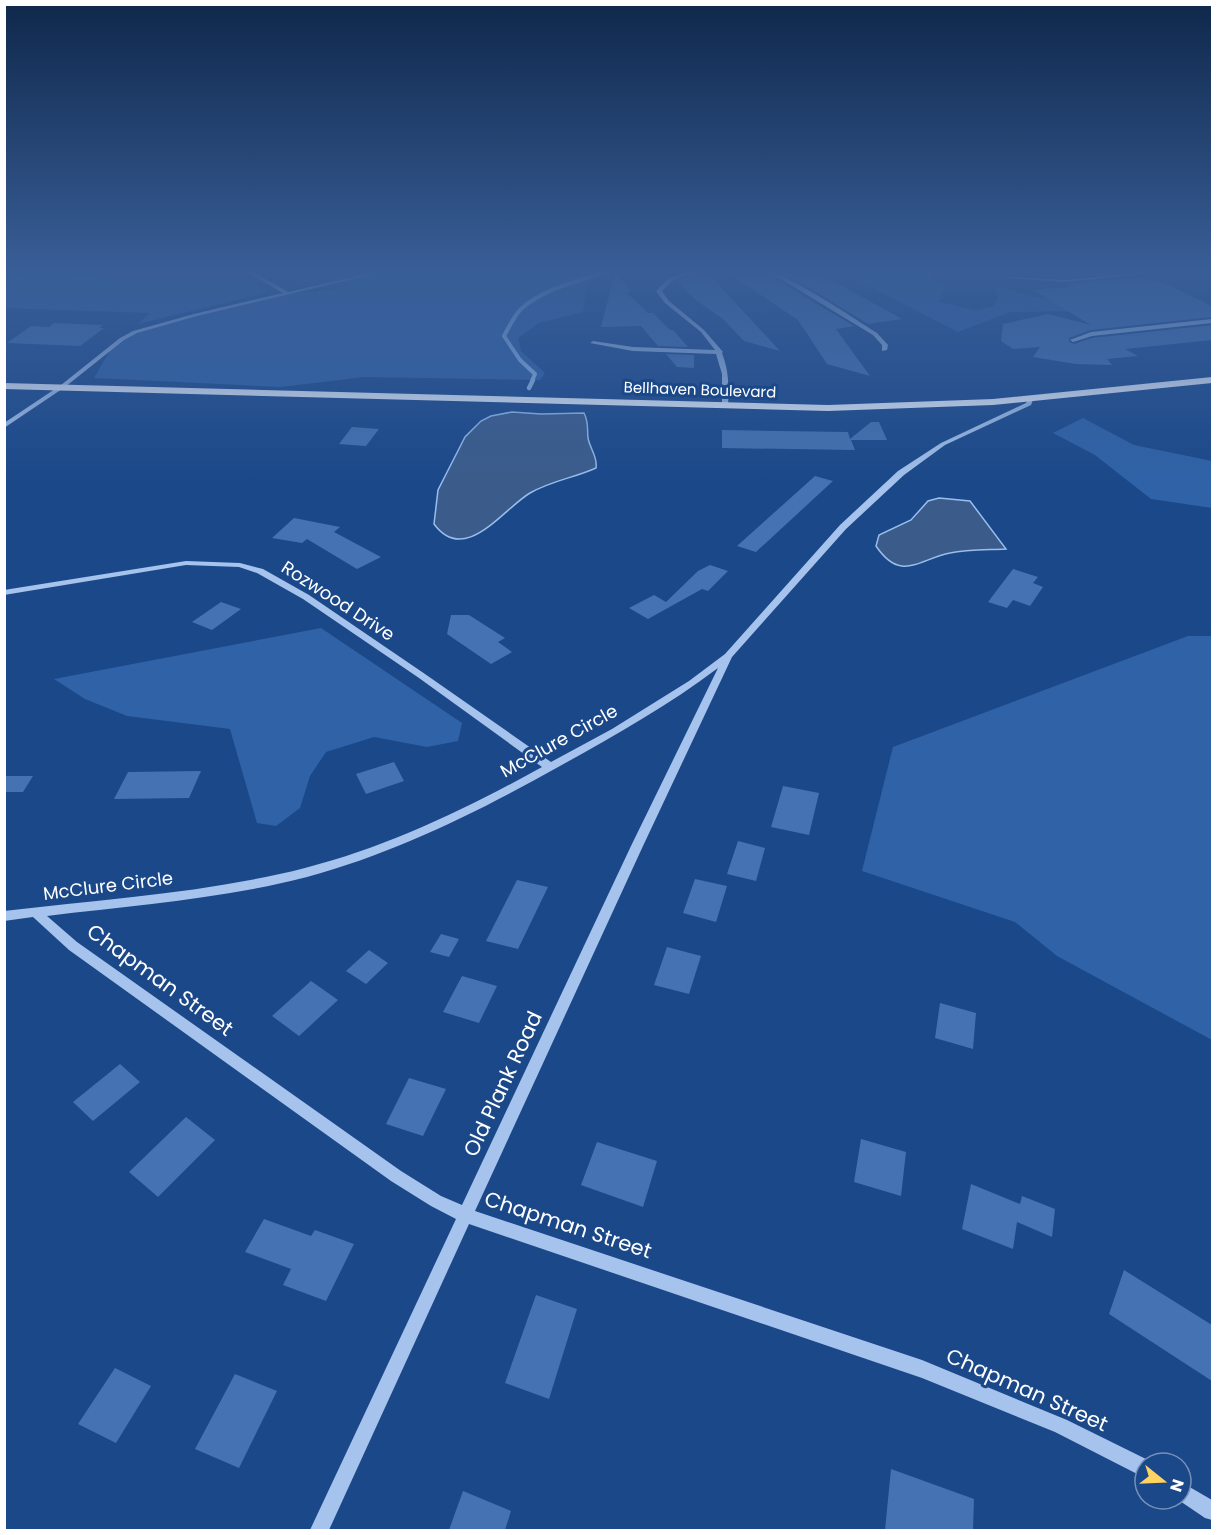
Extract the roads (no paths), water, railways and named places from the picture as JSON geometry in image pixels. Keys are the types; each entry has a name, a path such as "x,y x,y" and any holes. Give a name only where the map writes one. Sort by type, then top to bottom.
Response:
{"main road":[{"name":"Bellhaven Boulevard","path":"4,386 725,406 894,407 1030,400 1212,380"}],"street":[{"path":"4,426 63,386 119,342"},
{"path":"712,342 720,351 725,383 725,406"},
{"path":"882,342 885,345 884,350"},
{"path":"593,343 633,349 720,351"},
{"name":"McClure Circle","path":"4,916 191,894 270,881 308,872 383,848 432,827 616,731 692,683 728,656 843,527 901,473 940,445 1029,404 1030,400"},
{"name":"Rozwood Drive","path":"4,593 186,563 240,565 260,571 306,597 550,767"},
{"name":"Old Plank Road","path":"319,1530 728,656"},
{"name":"Chapman Street","path":"36,913 73,946 396,1176 436,1201 465,1215 922,1369 1061,1426 1133,1463"},
{"path":"1193,1499 1212,1511"}],"waterway":[{"path":"508,342 520,360 535,374 532,381"},
{"path":"529,388 533,380"}]}
